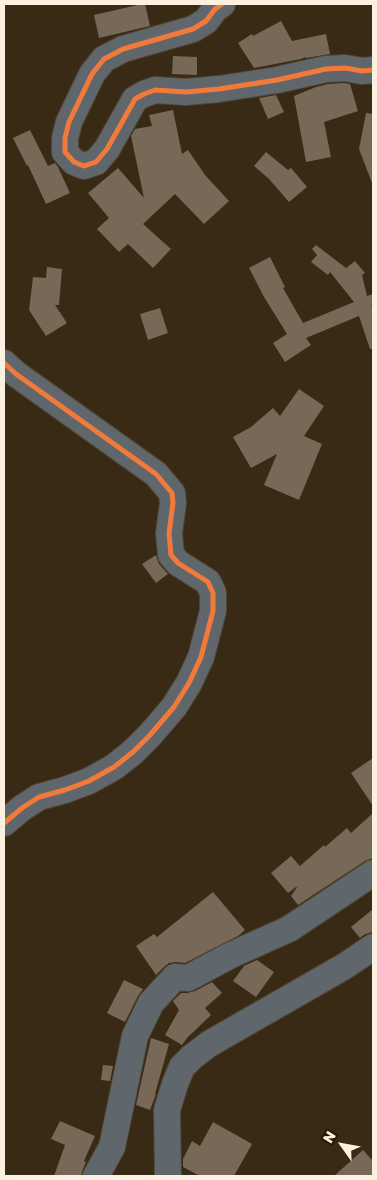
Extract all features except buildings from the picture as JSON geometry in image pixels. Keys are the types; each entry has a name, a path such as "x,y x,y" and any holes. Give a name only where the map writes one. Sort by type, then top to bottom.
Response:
{"street":[{"path":"222,4 215,9 206,21 193,29 123,49 104,59 92,74 70,122 65,138 65,152 74,162 84,166 96,162 107,149 135,99 155,90 186,92 219,89 277,80 326,69 373,70"},
{"path":"4,363 16,374 156,474 172,493 173,503 169,533 171,555 178,563 208,582 213,594 213,610 201,657 189,683 174,707 144,741 114,766 89,781 65,790 39,796 4,823"},
{"path":"96,1176 112,1147 135,1036 151,1003 175,977 188,978 231,955 288,929 373,873"},
{"path":"168,1176 168,1110 182,1067 209,1044 344,966 373,947"}],"cycle path":[{"path":"222,4 215,9 206,21 193,29 123,49 104,59 92,74 69,122 65,138 65,152 74,162 84,166 96,162 107,149 135,99 155,90 186,92 219,89 277,80 326,69 373,70"},
{"path":"4,363 16,374 156,474 172,493 173,503 169,533 171,555 178,563 208,582 213,593 213,611 201,657 189,683 174,707 150,735 114,767 89,781 39,797 4,823"}]}
